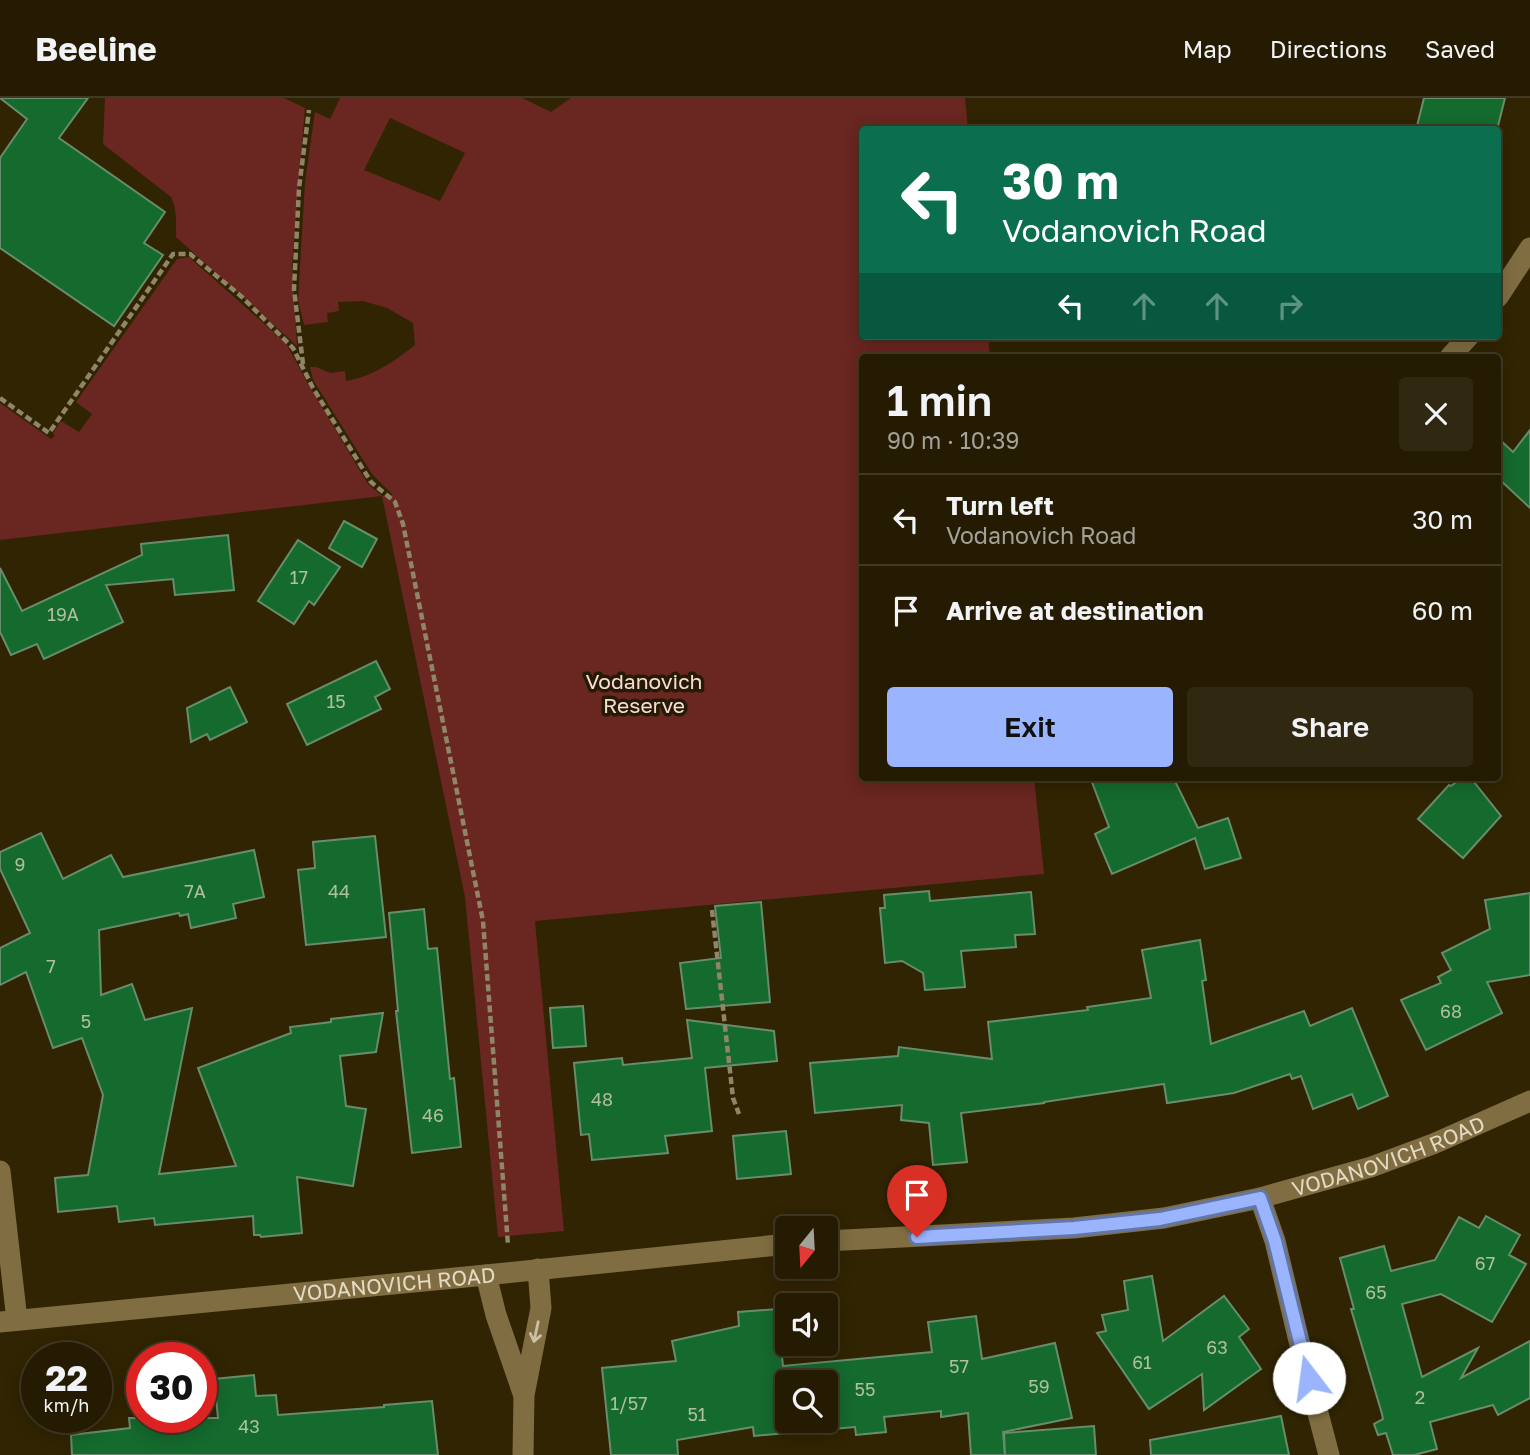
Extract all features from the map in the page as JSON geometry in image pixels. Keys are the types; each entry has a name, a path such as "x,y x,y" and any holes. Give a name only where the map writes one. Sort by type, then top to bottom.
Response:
{"street":[{"path":"1501,292 1530,248"},
{"path":"1453,354 1465,340"},
{"name":"VODANOVICH ROAD","path":"838,1240 1094,1226 1164,1219 1260,1198 1382,1164 1530,1101"},
{"path":"0,1171 8,1321"},
{"path":"1260,1198 1275,1241 1329,1455"},
{"name":"VODANOVICH ROAD","path":"8,1321 486,1276 775,1245"},
{"path":"523,1455 524,1395 541,1308 538,1269"},
{"path":"486,1276 496,1315 524,1395"}],"path":[{"path":"304,369 294,289 299,188 309,110"},
{"path":"0,398 49,433 173,254 190,254 242,297 293,348 313,388 371,482 395,502 403,524 483,921 508,1245"},
{"path":"712,910 733,1098 739,1114"}],"green space":[{"path":"105,98 284,98 305,108 292,265 297,346 176,237 175,211 171,197 103,144"},
{"name":"Vodanovich Reserve","path":"340,98 522,98 551,112 571,98 965,98 968,126 859,126 859,340 988,340 990,354 859,354 859,781 1034,781 1044,874 535,921 564,1231 498,1237 465,897 382,496 393,495 372,474 313,380 310,367 330,373 345,371 346,381 374,372 415,345 413,323 387,308 363,301 338,302 339,311 327,313 328,322 304,325 298,300 305,182 315,112 330,119","holes":["390,118 465,153 440,201 364,170"]},
{"path":"189,257 286,343 368,484 382,496 0,540 0,403 51,439 61,421 79,432 92,414 76,402 177,259"}],"building":[{"path":"0,98 88,98 59,138 165,212 144,243 163,255 114,326 0,248 0,158 27,119"},
{"path":"1424,98 1505,98 1498,126 1417,126"},
{"path":"1530,430 1530,508 1501,481 1501,441 1513,452"},
{"path":"344,521 377,539 362,567 329,548"},
{"path":"228,535 234,590 175,595 173,579 106,585 123,622 44,659 37,644 11,655 0,632 0,568 22,611 142,555 141,544"},
{"path":"298,540 340,567 314,605 309,601 294,624 258,601"},
{"path":"376,661 390,689 375,697 381,709 307,745 287,704"},
{"path":"230,687 247,722 210,740 207,734 191,742 187,708"},
{"path":"1092,781 1175,781 1198,828 1228,818 1241,858 1205,869 1195,838 1112,874 1095,834 1109,827"},
{"path":"1458,781 1473,781 1501,816 1463,858 1418,819 1449,785"},
{"path":"41,833 63,879 111,855 123,877 254,850 264,897 233,904 236,918 191,928 188,914 180,916 179,913 99,930 101,995 132,984 145,1020 192,1008 159,1174 236,1166 198,1068 291,1033 290,1027 383,1013 376,1052 340,1056 346,1106 366,1109 353,1186 297,1177 302,1233 261,1237 254,1235 253,1216 155,1225 154,1218 119,1222 117,1206 58,1212 55,1178 88,1175 103,1095 82,1038 53,1048 26,972 0,985 0,948 30,933 0,869 0,852"},
{"path":"375,836 386,937 306,945 298,870 315,868 313,842"},
{"path":"929,891 930,901 1031,892 1035,934 1015,935 1016,947 961,951 965,987 925,990 923,973 902,961 885,963 880,908 885,908 884,895"},
{"path":"1530,893 1530,975 1487,982 1502,1013 1426,1050 1401,1000 1441,983 1438,977 1451,970 1442,953 1490,929 1485,900"},
{"path":"761,902 770,1002 686,1009 680,963 721,958 715,906"},
{"path":"424,909 428,949 437,948 450,1079 454,1078 461,1147 412,1153 396,1011 389,913"},
{"path":"1200,940 1206,980 1202,981 1211,1044 1304,1011 1310,1026 1352,1008 1388,1096 1358,1109 1352,1094 1313,1109 1301,1076 1292,1079 1290,1074 1234,1093 1167,1103 1164,1084 961,1113 967,1162 933,1165 929,1123 901,1120 902,1105 815,1113 810,1063 898,1056 899,1047 992,1059 988,1022 1088,1010 1087,1007 1151,998 1142,950"},
{"path":"583,1006 586,1046 553,1048 550,1008"},
{"path":"687,1020 774,1031 777,1061 705,1068 712,1131 665,1136 668,1153 592,1160 589,1134 581,1135 574,1063 622,1058 623,1065 692,1058"},
{"path":"786,1131 791,1174 737,1179 733,1136"},
{"path":"1486,1216 1520,1235 1509,1255 1526,1264 1492,1322 1441,1294 1402,1304 1422,1377 1478,1348 1461,1378 1530,1341 1530,1398 1498,1415 1493,1405 1430,1422 1437,1449 1414,1455 1393,1455 1386,1433 1378,1435 1374,1424 1383,1419 1382,1414 1351,1309 1354,1309 1340,1258 1384,1246 1391,1271 1435,1260 1459,1217 1479,1228"},
{"path":"1152,1276 1163,1341 1224,1296 1249,1329 1239,1337 1261,1369 1204,1410 1202,1374 1149,1409 1097,1333 1106,1331 1102,1315 1128,1310 1124,1281"},
{"path":"775,1309 775,1356 782,1356 783,1366 932,1352 928,1322 976,1316 982,1359 1055,1343 1072,1418 1003,1432 1005,1455 971,1455 968,1413 941,1417 941,1411 884,1417 886,1432 856,1435 855,1427 838,1429 838,1370 775,1370 775,1433 788,1433 754,1436 753,1427 677,1440 678,1455 611,1455 602,1368 676,1361 672,1341 739,1326 738,1312"},
{"path":"254,1375 256,1396 276,1395 278,1415 432,1401 438,1455 72,1455 71,1435 112,1433 112,1430 126,1428 126,1433 217,1433 217,1379"},
{"path":"1281,1416 1289,1455 1151,1455 1150,1440"},
{"path":"1094,1426 1096,1455 1005,1455 1004,1433"}],"route":[{"path":"917,1237 1074,1228 1160,1219 1260,1198 1275,1241 1309,1378"}]}
